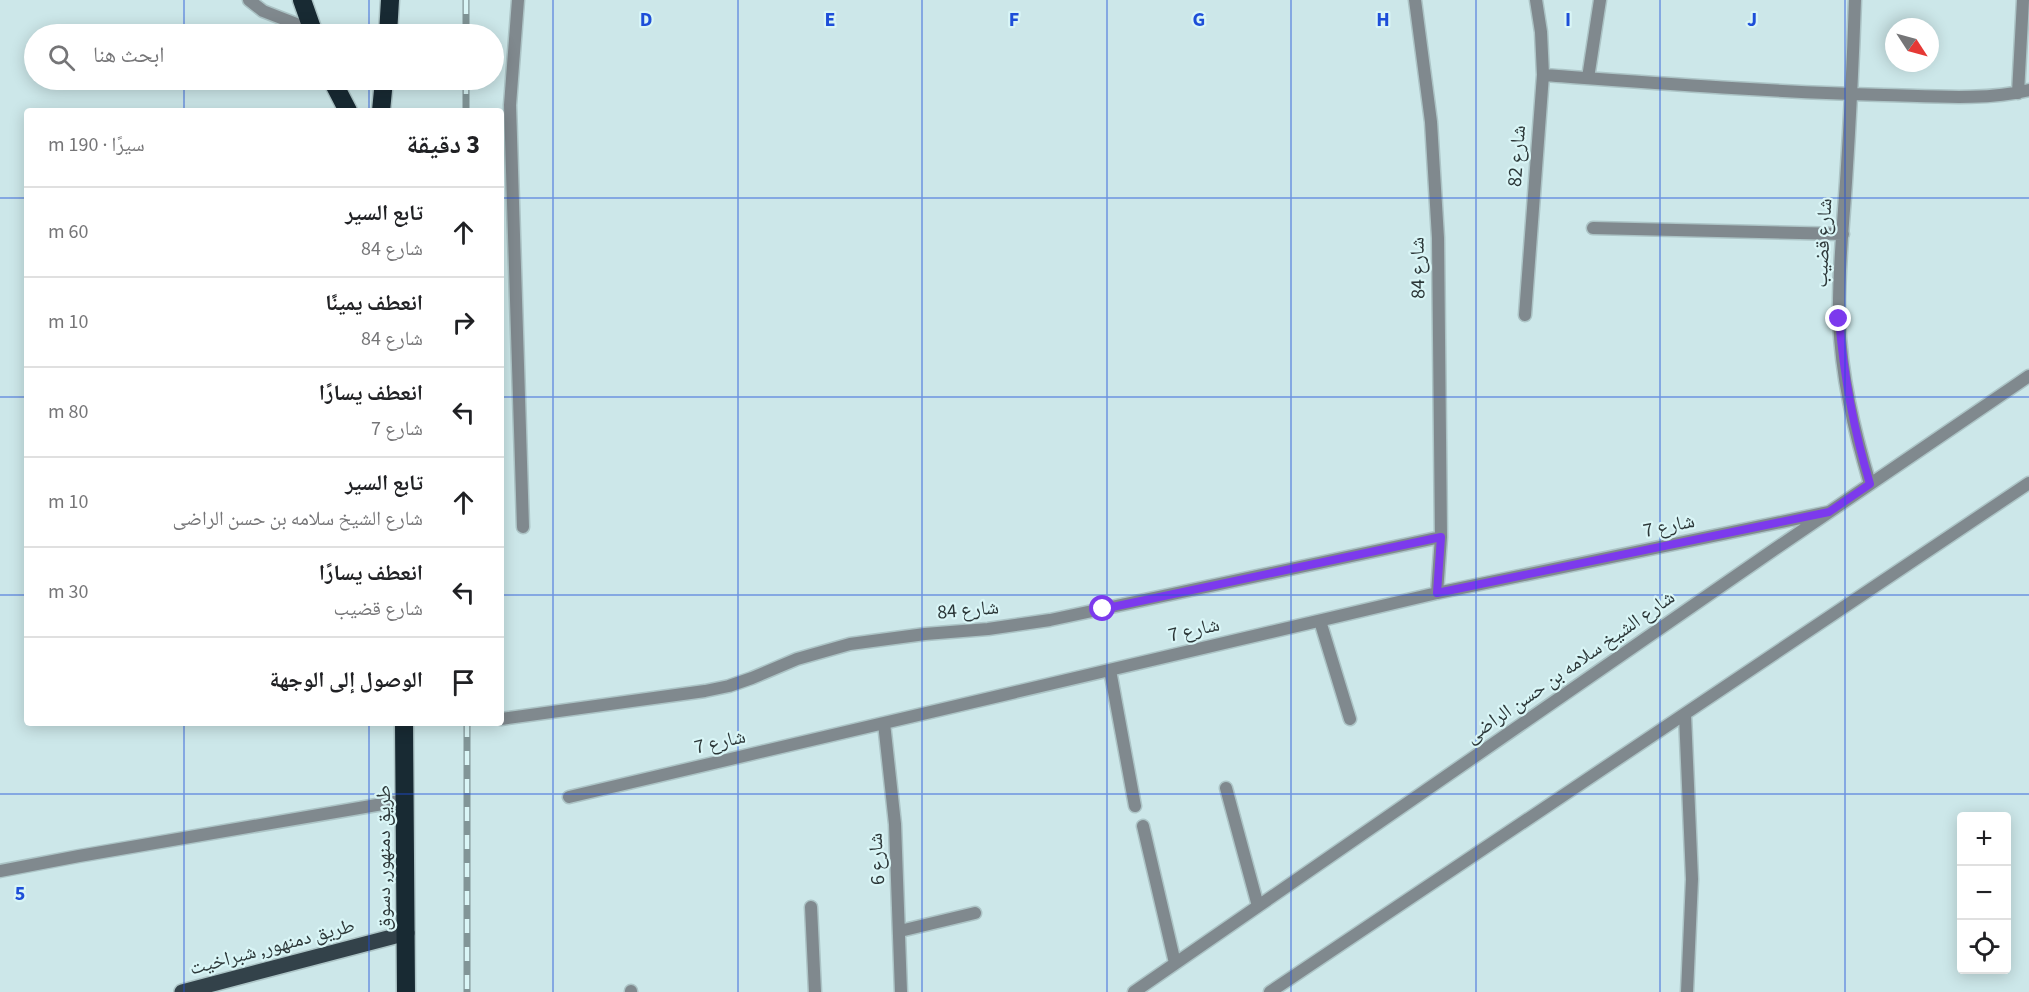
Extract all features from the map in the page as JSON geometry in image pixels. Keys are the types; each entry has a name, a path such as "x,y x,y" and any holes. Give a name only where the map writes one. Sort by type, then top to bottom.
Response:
{"highway":[{"path":"302,0 310,24"},
{"path":"389,24 390,0"},
{"path":"337,90 346,108"},
{"path":"381,108 383,90"},
{"name":"طريق دمنهور, دسوق","path":"405,726 406,992"}],"main road":[{"name":"طريق دمنهور, شبراخيت","path":"182,992 407,933"}],"street":[{"path":"249,0 263,11 294,24"},
{"path":"518,0 510,105 523,527"},
{"name":"شارع 84","path":"1415,0 1431,122 1436,191 1441,537 1437,593"},
{"name":"شارع 82","path":"1525,315 1543,75 1541,32 1536,0"},
{"path":"1588,78 1600,0"},
{"name":"شارع قضيب","path":"1855,0 1852,94 1839,276 1839,319 1842,361 1849,403 1870,484"},
{"path":"1543,75 1699,87 1852,94 1956,97 2024,92 2023,0"},
{"path":"1593,228 1843,234"},
{"name":"شارع الشيخ سلامه بن حسن الراضى","path":"1134,992 2029,376"},
{"path":"1270,992 2029,483"},
{"name":"شارع 7","path":"569,797 1437,593 1829,512"},
{"name":"شارع 84","path":"504,719 705,691 752,678 820,651 850,644 925,633 988,629 1050,620 1441,537"},
{"path":"1320,621 1350,719"},
{"path":"1110,670 1135,806"},
{"path":"1685,715 1692,879 1687,992"},
{"name":"شارع 6","path":"884,723 895,824 901,992"},
{"path":"1226,788 1258,906"},
{"path":"0,872 79,856 406,800"},
{"path":"1143,826 1175,963"},
{"path":"811,907 815,992"},
{"path":"900,931 975,913"}],"railway":[{"path":"466,0 466,24"},
{"path":"466,90 466,108"},
{"path":"467,726 467,992"}],"route":[{"path":"1103,609 1441,537 1437,593 1829,512 1870,484 1849,403 1842,361 1839,319"}]}
